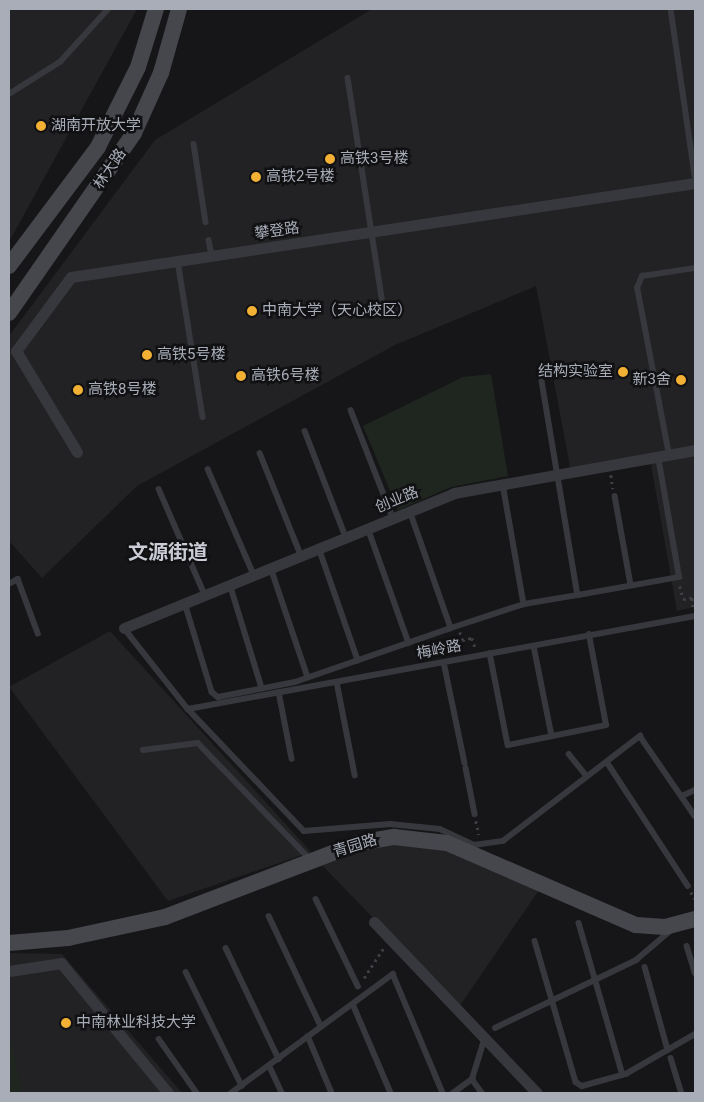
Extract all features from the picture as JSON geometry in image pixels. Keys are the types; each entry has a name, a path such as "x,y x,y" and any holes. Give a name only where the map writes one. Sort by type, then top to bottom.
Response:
{"street":[{"path":"9,266 98,147 138,67 156,9"},
{"name":"林大路","path":"9,313 134,133 160,73 179,9"},
{"name":"攀登路","path":"77,452 16,351 72,277 695,183"},
{"name":"创业路","path":"124,628 454,492 695,450"},
{"name":"青园路","path":"9,943 68,938 165,917 311,861 378,838 429,839 620,920 651,927 676,925 695,919"},
{"path":"374,922 537,1093"},
{"path":"9,972 61,963 168,1093"}],"lane":[{"path":"9,94 60,62 108,9"},
{"path":"671,9 695,175"},
{"path":"348,78 382,298"},
{"path":"194,144 206,222"},
{"path":"209,240 212,256"},
{"path":"178,261 203,417"},
{"path":"185,603 214,696 262,688 308,677 524,604 679,577 663,456 637,288 642,276 695,268"},
{"path":"542,381 578,595"},
{"path":"350,410 393,518"},
{"path":"305,431 346,537"},
{"path":"260,453 301,555"},
{"path":"208,469 254,575"},
{"path":"503,484 524,604"},
{"path":"159,489 205,594"},
{"path":"615,496 631,585"},
{"path":"410,511 451,628"},
{"path":"368,528 409,643"},
{"path":"319,548 358,660"},
{"path":"271,568 308,677"},
{"path":"9,584 18,580 38,633"},
{"path":"230,584 262,688"},
{"name":"梅岭路","path":"188,709 695,616"},
{"path":"124,628 188,709 304,831 390,824 440,829 481,844 503,841 640,736 695,816"},
{"path":"490,653 508,745 606,725 589,635"},
{"path":"534,646 552,736"},
{"path":"444,662 475,814"},
{"path":"338,682 356,775"},
{"path":"279,692 292,759"},
{"path":"143,750 198,743 311,861"},
{"path":"570,754 587,776"},
{"path":"607,762 688,886"},
{"path":"682,796 695,790"},
{"path":"316,899 358,986"},
{"path":"269,916 322,1026"},
{"path":"579,923 623,1075"},
{"path":"495,1028 636,960 676,925"},
{"path":"535,941 576,1082 590,1086 623,1075 695,1034"},
{"path":"687,946 695,974"},
{"path":"226,948 280,1059"},
{"path":"645,967 668,1050"},
{"path":"186,972 242,1086"},
{"path":"231,1093 270,1067 308,1036 393,974 443,1093"},
{"path":"352,1004 391,1093"},
{"path":"308,1036 332,1093"},
{"path":"453,1093 472,1079 484,1037"},
{"path":"159,1039 197,1093"},
{"path":"671,1058 682,1093"},
{"path":"270,1067 282,1093"},
{"path":"472,1079 482,1093"},
{"path":"590,1086 592,1093"}],"path":[{"path":"609,466 615,496"},
{"path":"679,577 683,599 692,598 695,616"},
{"path":"458,626 462,640 472,638 477,656"},
{"path":"475,814 481,844"}],"shaded area":[{"name":"湖南开放大学","path":"9,9 137,9 9,242"},
{"name":"中南大学（天心校区）","path":"372,9 695,9 695,607 677,611 650,459 571,472 536,286 395,345 137,486 42,578 9,541 9,336 155,140"},
{"path":"491,374 508,476 451,487 398,510 363,426 463,377"},
{"path":"110,631 311,852 168,901 9,687"},
{"path":"372,844 446,847 539,890 459,1007 319,862"},
{"name":"中南林业科技大学","path":"9,953 62,954 182,1093 9,1093"},
{"path":"9,1041 12,1044 22,1093 9,1093"}],"place":[{"name":"湖南开放大学","path":"41,126"},
{"name":"高铁3号楼","path":"330,159"},
{"name":"高铁2号楼","path":"256,177"},
{"name":"中南大学（天心校区）","path":"252,311"},
{"name":"高铁5号楼","path":"147,355"},
{"name":"结构实验室","path":"623,372"},
{"name":"高铁6号楼","path":"241,376"},
{"name":"新3舍","path":"681,380"},
{"name":"高铁8号楼","path":"78,390"},
{"name":"中南林业科技大学","path":"66,1023"}],"district":[{"name":"文源街道","path":"168,552"}]}
